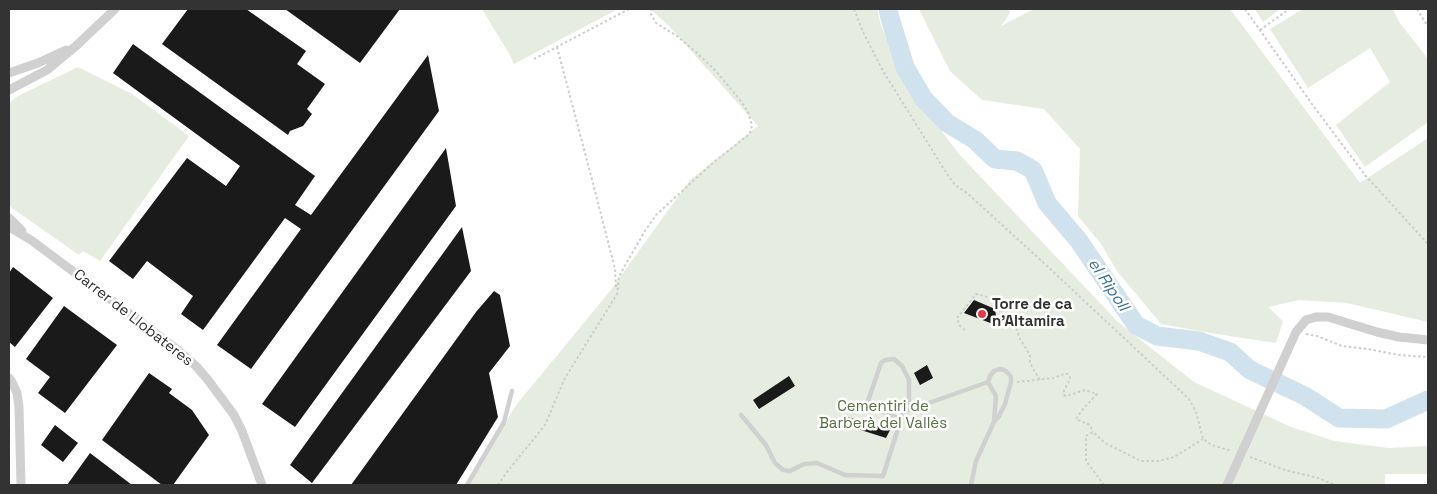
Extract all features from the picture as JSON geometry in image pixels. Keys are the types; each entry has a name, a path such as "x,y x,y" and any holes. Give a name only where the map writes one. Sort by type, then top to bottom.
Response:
{"street":[{"path":"9,90 47,70 115,9"},
{"path":"9,74 77,45"},
{"name":"Carrer de Llobateres","path":"9,218 32,240 178,350 196,366 234,415 262,485"},
{"name":"Carrer de Llobateres","path":"9,228 32,240"},
{"path":"1227,485 1296,332 1306,320 1316,317 1328,317 1377,332 1428,340"},
{"path":"9,378 17,393 19,407 21,485"}],"lane":[{"path":"901,419 870,407 868,404 881,362 894,360 902,366 909,380 909,410"},
{"path":"971,485 976,461 1004,404 1011,377 1004,370 998,369 990,376 988,382"},
{"path":"741,415 766,444 775,463 783,470 790,470 804,464 817,463 845,475 883,476 903,413 988,382"},
{"path":"988,382 996,396 994,422"},
{"path":"467,485 504,422 512,391"}],"path":[{"path":"534,59 629,9"},
{"path":"498,485 545,425 565,378 617,294 619,277 656,215 751,131 752,125 748,112 740,100 715,70 698,54 677,36 656,23 651,9"},
{"path":"854,9 863,32 883,71 955,185 967,193 1190,399 1196,412 1203,439 1212,445"},
{"path":"1245,9 1364,175 1428,244"},
{"path":"1260,30 1289,9"},
{"path":"1417,9 1428,27"},
{"path":"557,47 614,269 617,294"},
{"path":"965,330 960,326 957,318 976,294 999,300 1001,309 1012,316 1020,339 1030,355 1032,367 1040,380"},
{"path":"1296,332 1310,334 1342,346 1428,357"},
{"path":"1011,382 1040,380 1068,374 1070,379 1064,390 1064,395 1085,390 1096,394 1076,419 1090,425 1092,432 1105,443 1141,461 1159,461 1174,456 1203,439"},
{"path":"1092,432 1086,436 1086,461 1104,485"},
{"path":"1261,461 1336,485"}],"green space":[{"path":"482,9 618,9 514,64"},
{"name":"Cementiri de Barberà del Vallès","path":"650,9 877,9 881,26 911,91 959,154 1118,322 1194,382 1291,427 1334,441 1389,448 1428,446 1428,474 1385,474 1385,485 466,485 517,404 610,291 690,180 758,126 668,25"},
{"path":"919,9 1009,9 1010,13 1001,26 1034,9 1230,9 1360,183 1428,138 1428,322 1347,303 1299,300 1268,307 1283,321 1276,343 1161,324 1117,271 1101,244 1078,216 1080,149 1044,109 982,100 950,71"},
{"path":"1255,9 1280,9 1263,22"},
{"path":"1303,9 1393,9 1399,22 1428,59 1428,122 1365,167 1336,125 1390,82 1370,48 1308,88 1270,29"},
{"path":"78,67 132,94 189,136 100,261 83,251 79,255 9,206 9,103 18,96"}],"building":[{"path":"188,9 246,9 306,51 297,64 325,84 307,109 312,114 303,126 290,131 288,135 162,44"},
{"path":"285,9 400,9 360,63"},
{"path":"133,44 315,176 295,205 311,215 428,55 439,111 251,369 217,345 301,229 285,218 203,330 181,314 193,296 147,261 133,279 109,261 187,158 226,186 240,166 113,73"},
{"path":"446,148 456,206 295,427 262,404"},
{"path":"462,227 471,271 312,483 290,465"},
{"path":"13,267 53,298 15,347 9,342 9,273"},
{"path":"494,291 500,295 510,346 489,373 498,417 456,485 351,485 476,312"},
{"name":"Torre de ca n'Altamira","path":"974,300 995,309 1001,327 964,313"},
{"path":"64,306 117,345 65,413 38,393 50,377 26,359"},
{"path":"927,365 933,378 920,385 914,373"},
{"path":"149,373 172,389 169,393 192,410 209,435 173,485 162,485 102,440"},
{"path":"789,376 795,386 759,409 753,400"},
{"path":"844,416 890,430 886,438 842,424"},
{"path":"55,425 78,443 63,462 41,445"},
{"path":"90,453 132,485 67,485"}],"waterway":[{"name":"el Ripoll","path":"888,9 905,67 923,98 947,123 975,140 995,159 1017,161 1033,170 1047,203 1079,241 1136,325 1157,336 1199,341 1230,352 1250,370 1305,396 1339,418 1386,419 1428,400"}],"place":[{"name":"Torre de ca n'Altamira","path":"982,314"}]}
